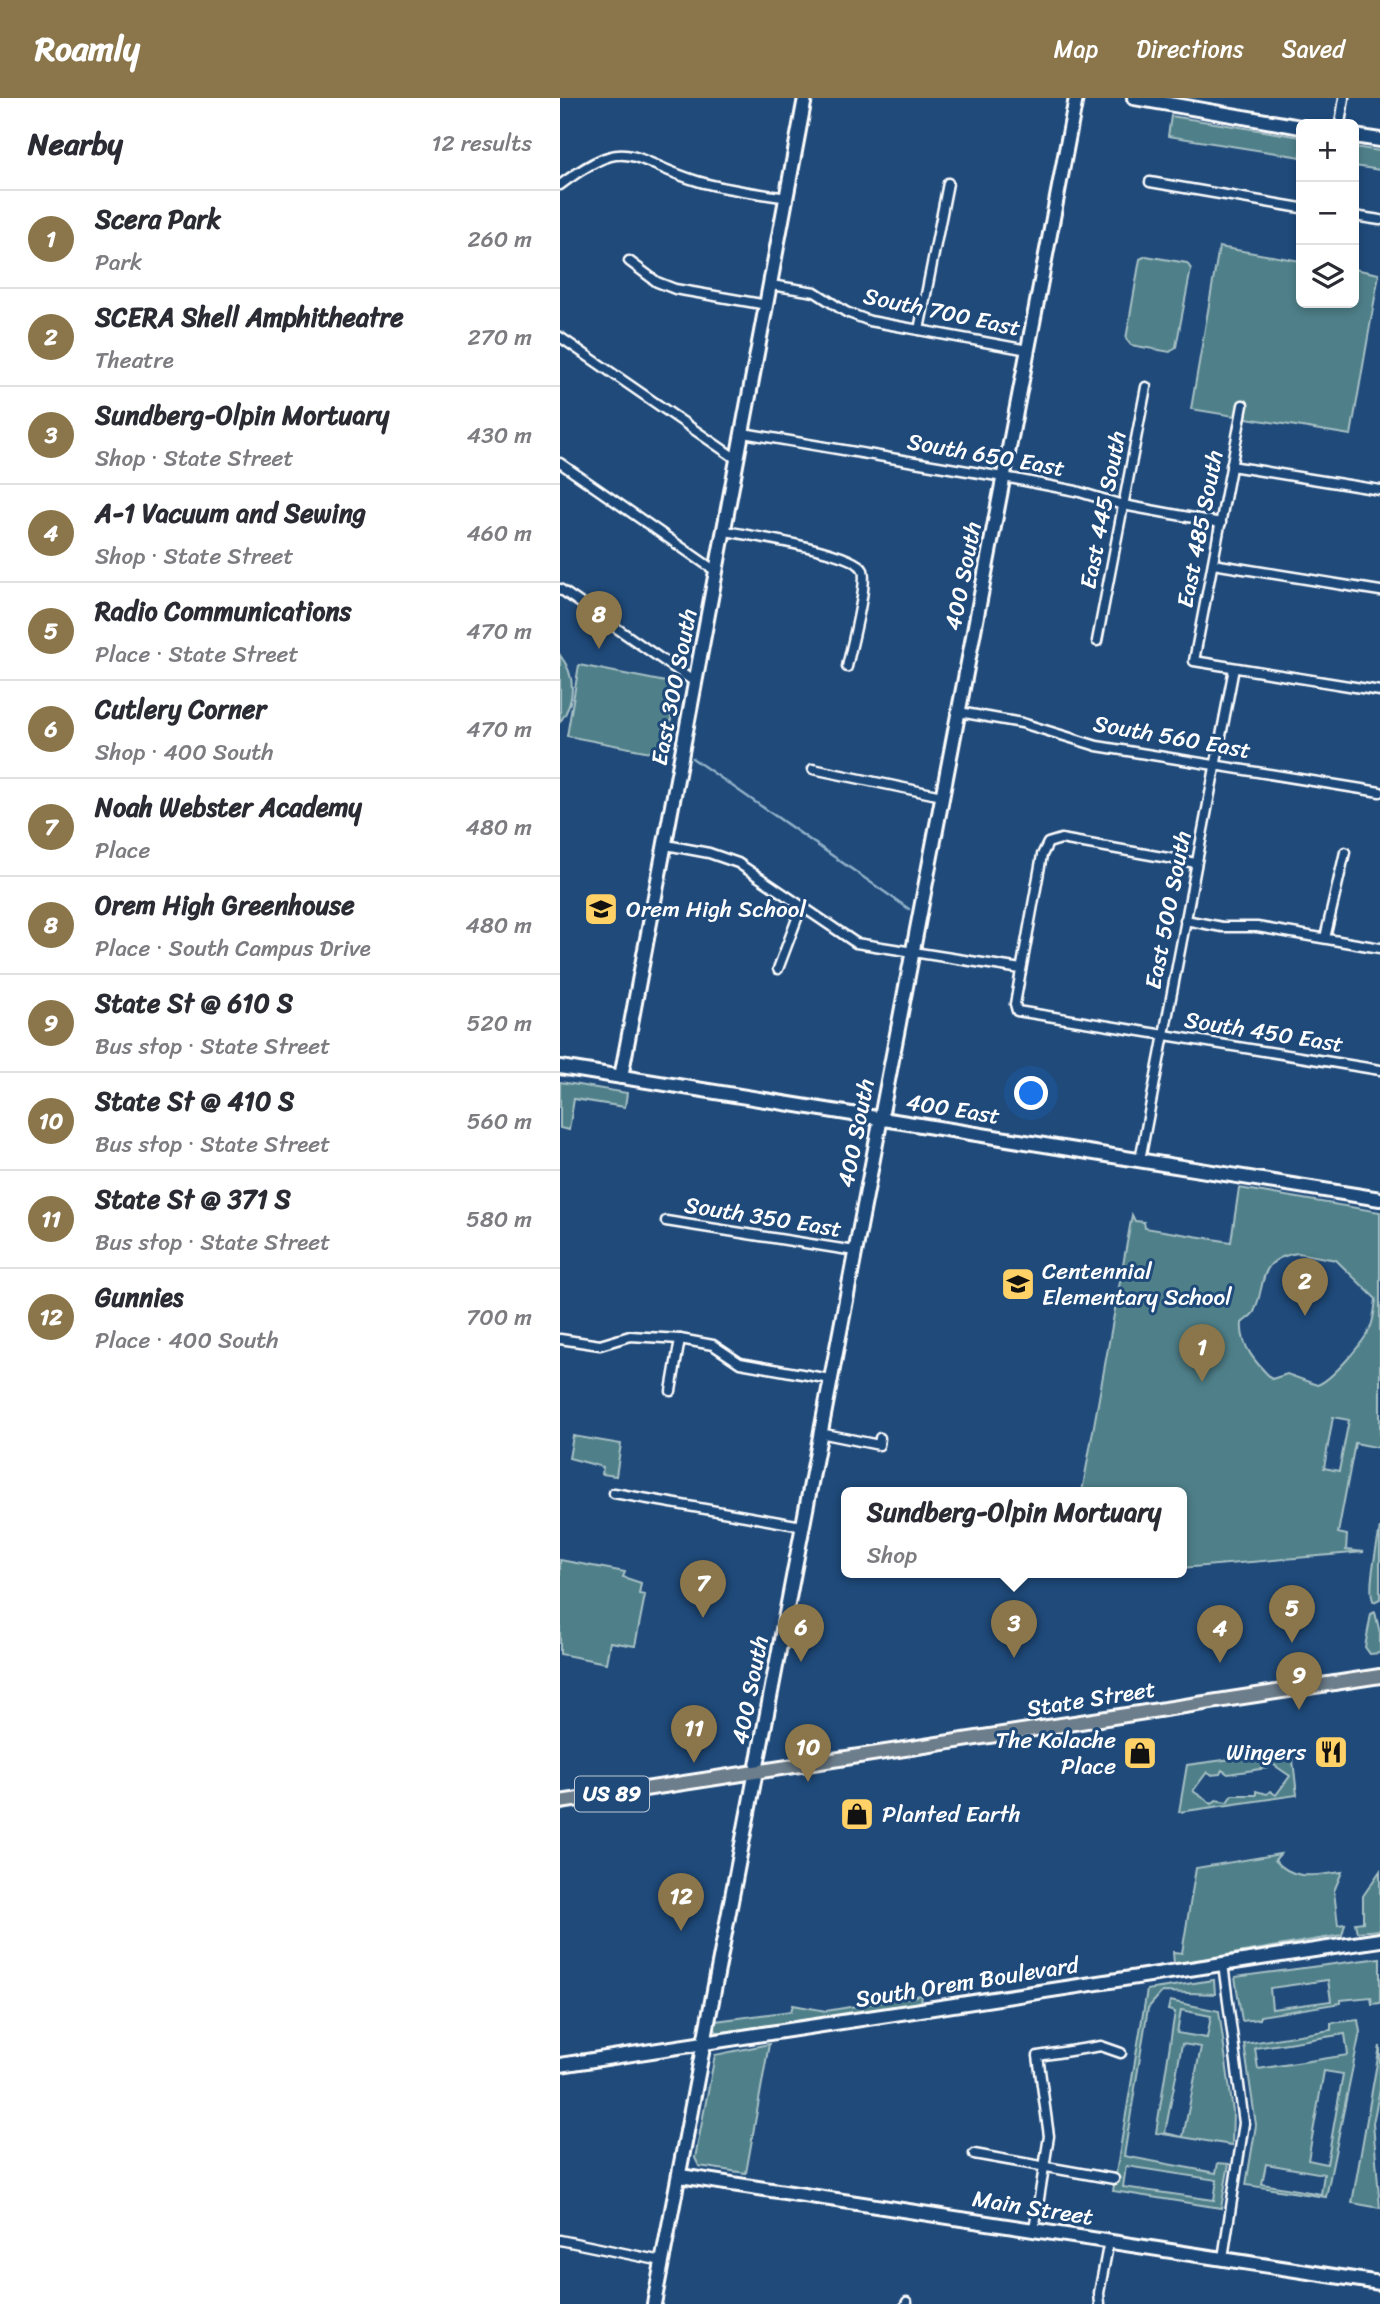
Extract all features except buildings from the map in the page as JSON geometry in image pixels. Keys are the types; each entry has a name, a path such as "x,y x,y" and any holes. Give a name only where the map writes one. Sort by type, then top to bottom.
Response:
{"main road":[{"name":"State Street","path":"560,1802 1380,1676"}],"street":[{"path":"771,285 805,98"},
{"name":"400 South","path":"654,2304 1076,98"},
{"path":"1134,98 1296,126"},
{"path":"1341,119 1344,98"},
{"path":"1359,137 1380,140"},
{"path":"560,185 592,161 627,154 699,182 787,198"},
{"path":"1150,182 1296,207"},
{"path":"919,330 948,183"},
{"path":"1359,217 1380,220"},
{"path":"629,261 657,282 675,289 767,305"},
{"name":"South 700 East","path":"771,285 815,292 858,317 1028,350"},
{"name":"East 300 South","path":"621,1077 771,285"},
{"path":"560,337 738,460"},
{"name":"East 445 South","path":"1097,641 1146,387"},
{"name":"East 485 South","path":"1234,668 1194,661 1243,405"},
{"name":"South 650 East","path":"743,433 1004,477 1076,491 1123,505 1221,523"},
{"path":"560,463 717,572"},
{"path":"1231,466 1380,490"},
{"path":"725,531 799,544 820,553 853,560 861,566 865,580 847,667"},
{"path":"1213,564 1380,591"},
{"path":"560,589 696,683"},
{"path":"1234,668 1380,691"},
{"name":"East 500 South","path":"1140,1160 1234,668"},
{"name":"South 560 East","path":"959,712 1022,723 1097,746 1380,792"},
{"path":"813,769 942,796"},
{"path":"666,845 709,853 738,863 856,943 1021,969 1042,855 1048,843 1061,839 1196,863"},
{"path":"1325,938 1345,852"},
{"path":"778,969 801,908"},
{"path":"1185,920 1222,927 1257,927 1380,948"},
{"name":"South 450 East","path":"1021,969 1015,1004 1017,1011 1380,1070"},
{"name":"400 East","path":"560,1067 1380,1199"},
{"name":"South 350 East","path":"666,1221 855,1251"},
{"path":"560,1339 600,1345 630,1336 680,1339 713,1345 740,1363 830,1379"},
{"path":"671,1391 680,1339"},
{"path":"820,1433 879,1445 880,1438"},
{"path":"614,1493 803,1526"},
{"name":"South Orem Boulevard","path":"560,2065 1380,1940"},
{"path":"1223,1964 1244,2123 1223,2258"},
{"path":"1034,2230 1049,2136 1038,2056 1101,2046 1121,2053"},
{"path":"974,2154 1114,2179"},
{"name":"Main Street","path":"680,2176 1380,2283"},
{"path":"560,2240 662,2260"},
{"path":"1100,2304 1099,2293 1109,2241"}],"green space":[{"path":"1171,116 1296,136 1296,156 1168,136"},
{"path":"1359,148 1380,151 1380,170 1359,167"},
{"path":"1219,247 1296,260 1296,308 1359,308 1359,270 1379,274 1351,435 1191,409"},
{"path":"1146,256 1187,263 1191,269 1176,347 1170,352 1131,345 1126,339 1140,259"},
{"path":"560,655 569,671 572,688 569,706 560,722"},
{"path":"579,665 676,684 666,755 567,736"},
{"path":"560,1082 627,1093 625,1107 574,1099 569,1130 560,1128"},
{"path":"1239,1188 1380,1212 1380,1448 1355,1443 1338,1533 1347,1535 1346,1550 1364,1552 1187,1568 1187,1487 1083,1487 1132,1215 1135,1221 1144,1222 1145,1228 1231,1242","holes":["1298,1253 1336,1260 1376,1299 1368,1332 1339,1368 1317,1385 1287,1374 1272,1379 1250,1354 1242,1331 1242,1323 1254,1312 1265,1274 1275,1261","1333,1417 1349,1420 1339,1471 1324,1468"]},
{"path":"573,1436 621,1444 616,1476 602,1474 603,1467 569,1458"},
{"path":"1380,1527 1380,1599 1374,1602 1371,1588"},
{"path":"560,1560 625,1572 623,1577 641,1583 639,1594 645,1595 635,1646 610,1642 606,1663 560,1654"},
{"path":"1375,1612 1380,1633 1380,1653 1370,1654 1365,1647 1371,1614"},
{"path":"1292,1751 1297,1795 1179,1812 1187,1765","holes":["1271,1763 1290,1776 1276,1795 1270,1791 1267,1794 1256,1791 1256,1795 1232,1795 1227,1802 1216,1800 1212,1804 1193,1791 1207,1772 1210,1775 1220,1774 1222,1770 1228,1774 1267,1768"]},
{"path":"1280,1854 1275,1860 1290,1872 1314,1875 1342,1872 1334,1891 1338,1925 1345,1924 1342,1935 1174,1964 1173,1952 1182,1953 1196,1868"},
{"path":"1380,1871 1380,1930 1357,1932 1355,1923 1363,1922 1363,1896"},
{"path":"1380,1958 1380,2003 1372,2004 1371,1997 1341,2000 1341,2003 1242,2021 1235,1977","holes":["1328,1980 1331,2001 1272,2009 1270,1988"]},
{"path":"1214,1980 1215,1994 1162,1992 1148,2008 1124,2156 1216,2173 1218,2163 1229,2164 1221,2208 1113,2191 1147,1990","holes":["1126,2166 1217,2180 1214,2200 1123,2187"]},
{"path":"922,1995 921,2003 723,2032 717,2032 714,2028 716,2021 791,2011 793,2005 826,2011"},
{"path":"1170,2001 1219,2011 1233,2112 1232,2145 1156,2133 1175,2012 1168,2010","holes":["1181,2010 1211,2016 1207,2038 1177,2033","1182,2044 1201,2047 1183,2137 1165,2133"]},
{"path":"1358,2020 1360,2032 1326,2197 1246,2185 1256,2125 1244,2044 1331,2030 1331,2023","holes":["1345,2034 1348,2055 1258,2069 1255,2048","1324,2071 1343,2074 1327,2164 1308,2160","1266,2164 1324,2174 1321,2194 1262,2184"]},
{"path":"769,2044 746,2173 699,2166 695,2158 715,2055"},
{"path":"1380,2046 1380,2089 1373,2123 1380,2208 1352,2203"}],"waterway":[{"path":"692,758 909,909"}],"place":[{"name":"Orem High Greenhouse","path":"599,649"},
{"name":"Orem High School","path":"601,909"},
{"name":"Centennial Elementary School","path":"1018,1284"},
{"name":"SCERA Shell Amphitheatre","path":"1305,1316"},
{"name":"Scera Park","path":"1202,1382"},
{"name":"Noah Webster Academy","path":"703,1618"},
{"name":"Radio Communications","path":"1292,1643"},
{"name":"Sundberg-Olpin Mortuary","path":"1014,1658"},
{"name":"Cutlery Corner","path":"801,1662"},
{"name":"A-1 Vacuum and Sewing","path":"1220,1663"},
{"name":"State St @ 610 S","path":"1299,1710"},
{"name":"Wingers","path":"1331,1752"},
{"name":"The Kolache Place","path":"1140,1753"},
{"name":"State St @ 371 S","path":"694,1763"},
{"name":"State St @ 410 S","path":"808,1782"},
{"name":"Planted Earth","path":"857,1814"},
{"name":"Gunnies","path":"681,1931"}]}
